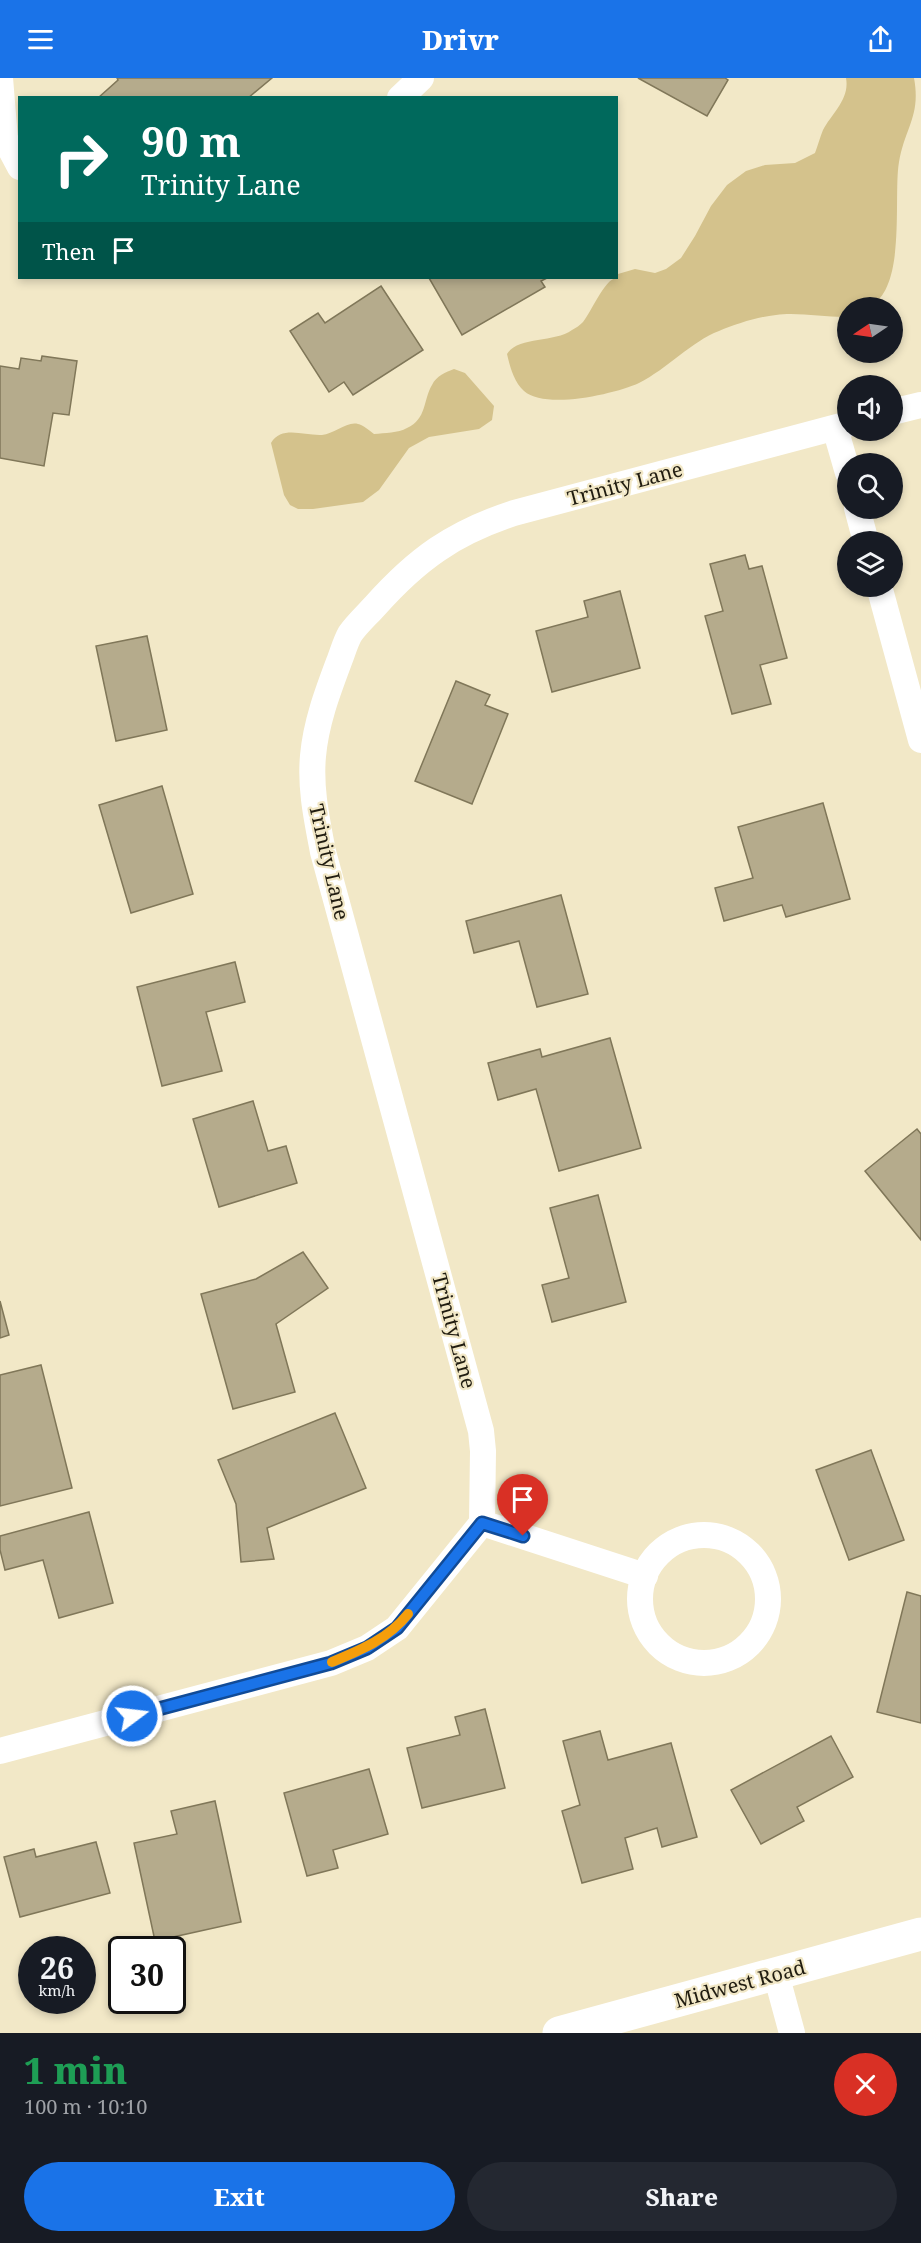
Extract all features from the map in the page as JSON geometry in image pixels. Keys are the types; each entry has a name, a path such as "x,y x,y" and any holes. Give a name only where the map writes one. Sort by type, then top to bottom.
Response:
{"main road":[{"name":"Midwest Road","path":"560,2033 921,1934"}],"street":[{"path":"0,78 5,139 18,163"},
{"path":"402,96 421,78"},
{"path":"903,409 921,405"},
{"name":"Trinity Lane","path":"482,1523 481,1431 321,842 313,802 313,757 325,698 350,635 400,578 423,558 454,538 486,522 514,513 837,427"},
{"path":"882,597 921,740"},
{"path":"0,1751 331,1663 367,1648 397,1628 482,1523 645,1576"},
{"path":"693,1536 715,1536 733,1542 752,1556 762,1571 768,1589 768,1608 761,1629 753,1642 739,1653 723,1660 705,1663 687,1661 668,1652 654,1639 643,1617 640,1595 645,1576 657,1556 674,1542 693,1536"},
{"path":"776,1974 792,2033"}],"shaded area":[{"path":"846,78 914,78 916,91 914,112 899,162 894,261 882,296 837,297 837,317 784,314 761,317 732,326 699,341 639,383 614,392 563,400 534,397 524,391 515,379 507,354 512,348 519,344 556,337 576,327 583,322 607,284 618,279 618,274 635,269 655,273 666,269 681,258 711,206 727,185 746,171 765,165 795,163 815,153 823,130 845,93"},
{"path":"454,369 465,373 494,406 492,420 479,429 429,437 409,448 379,490 363,502 313,509 298,509 290,505 284,495 271,443 276,438 287,433 322,435 354,424 374,434 403,430 418,420 436,379"}],"building":[{"path":"117,78 272,78 250,96 100,96 118,80"},
{"path":"638,78 725,78 728,80 707,116"},
{"path":"430,279 545,279 541,281 545,287 462,335"},
{"path":"381,286 423,350 353,395 344,382 329,392 290,331 318,313 325,323"},
{"path":"42,356 77,361 69,415 53,413 44,466 0,458 0,366 19,369 21,358 41,361"},
{"path":"745,555 749,569 762,566 787,658 760,665 771,704 732,714 705,616 723,611 710,564"},
{"path":"620,591 640,668 552,692 536,631 588,617 584,601"},
{"path":"147,636 167,730 116,741 96,646"},
{"path":"456,681 490,695 485,705 508,714 472,804 415,781"},
{"path":"162,786 193,894 131,913 99,805"},
{"path":"823,803 850,899 786,917 782,905 724,921 715,888 753,878 738,827"},
{"path":"561,895 588,994 537,1007 519,941 474,953 466,921"},
{"path":"235,962 245,1002 206,1012 222,1071 162,1086 137,987"},
{"path":"610,1038 641,1148 559,1171 536,1089 498,1100 488,1063 540,1049 542,1057"},
{"path":"253,1101 268,1151 286,1146 297,1183 219,1207 193,1119"},
{"path":"917,1129 921,1134 921,1240 865,1171"},
{"path":"598,1195 626,1302 552,1322 542,1285 569,1278 550,1208"},
{"path":"303,1252 328,1288 276,1324 295,1392 233,1409 201,1294 256,1279"},
{"path":"0,1301 9,1335 0,1338"},
{"path":"41,1365 72,1488 0,1506 0,1375"},
{"path":"335,1413 366,1488 267,1528 274,1559 241,1562 236,1504 218,1460"},
{"path":"871,1450 904,1540 849,1560 816,1470"},
{"path":"89,1512 113,1603 59,1618 43,1560 5,1570 0,1550 0,1536"},
{"path":"907,1592 921,1596 921,1723 877,1712"},
{"path":"485,1709 505,1788 422,1808 407,1748 460,1735 455,1717"},
{"path":"600,1731 608,1760 671,1743 697,1837 662,1847 657,1828 625,1838 633,1869 582,1883 562,1811 580,1805 563,1741"},
{"path":"831,1736 853,1777 797,1807 804,1821 761,1844 731,1790"},
{"path":"369,1769 388,1834 333,1850 338,1868 307,1876 284,1793"},
{"path":"215,1801 241,1922 178,1936 154,1936 134,1843 177,1834 171,1811"},
{"path":"96,1842 110,1893 20,1917 4,1857 34,1849 36,1857"}],"slow traffic":[{"path":"332,1662 367,1648 397,1628 408,1614"}],"route":[{"path":"132,1716 331,1663 367,1648 397,1628 482,1523 523,1536"}]}
